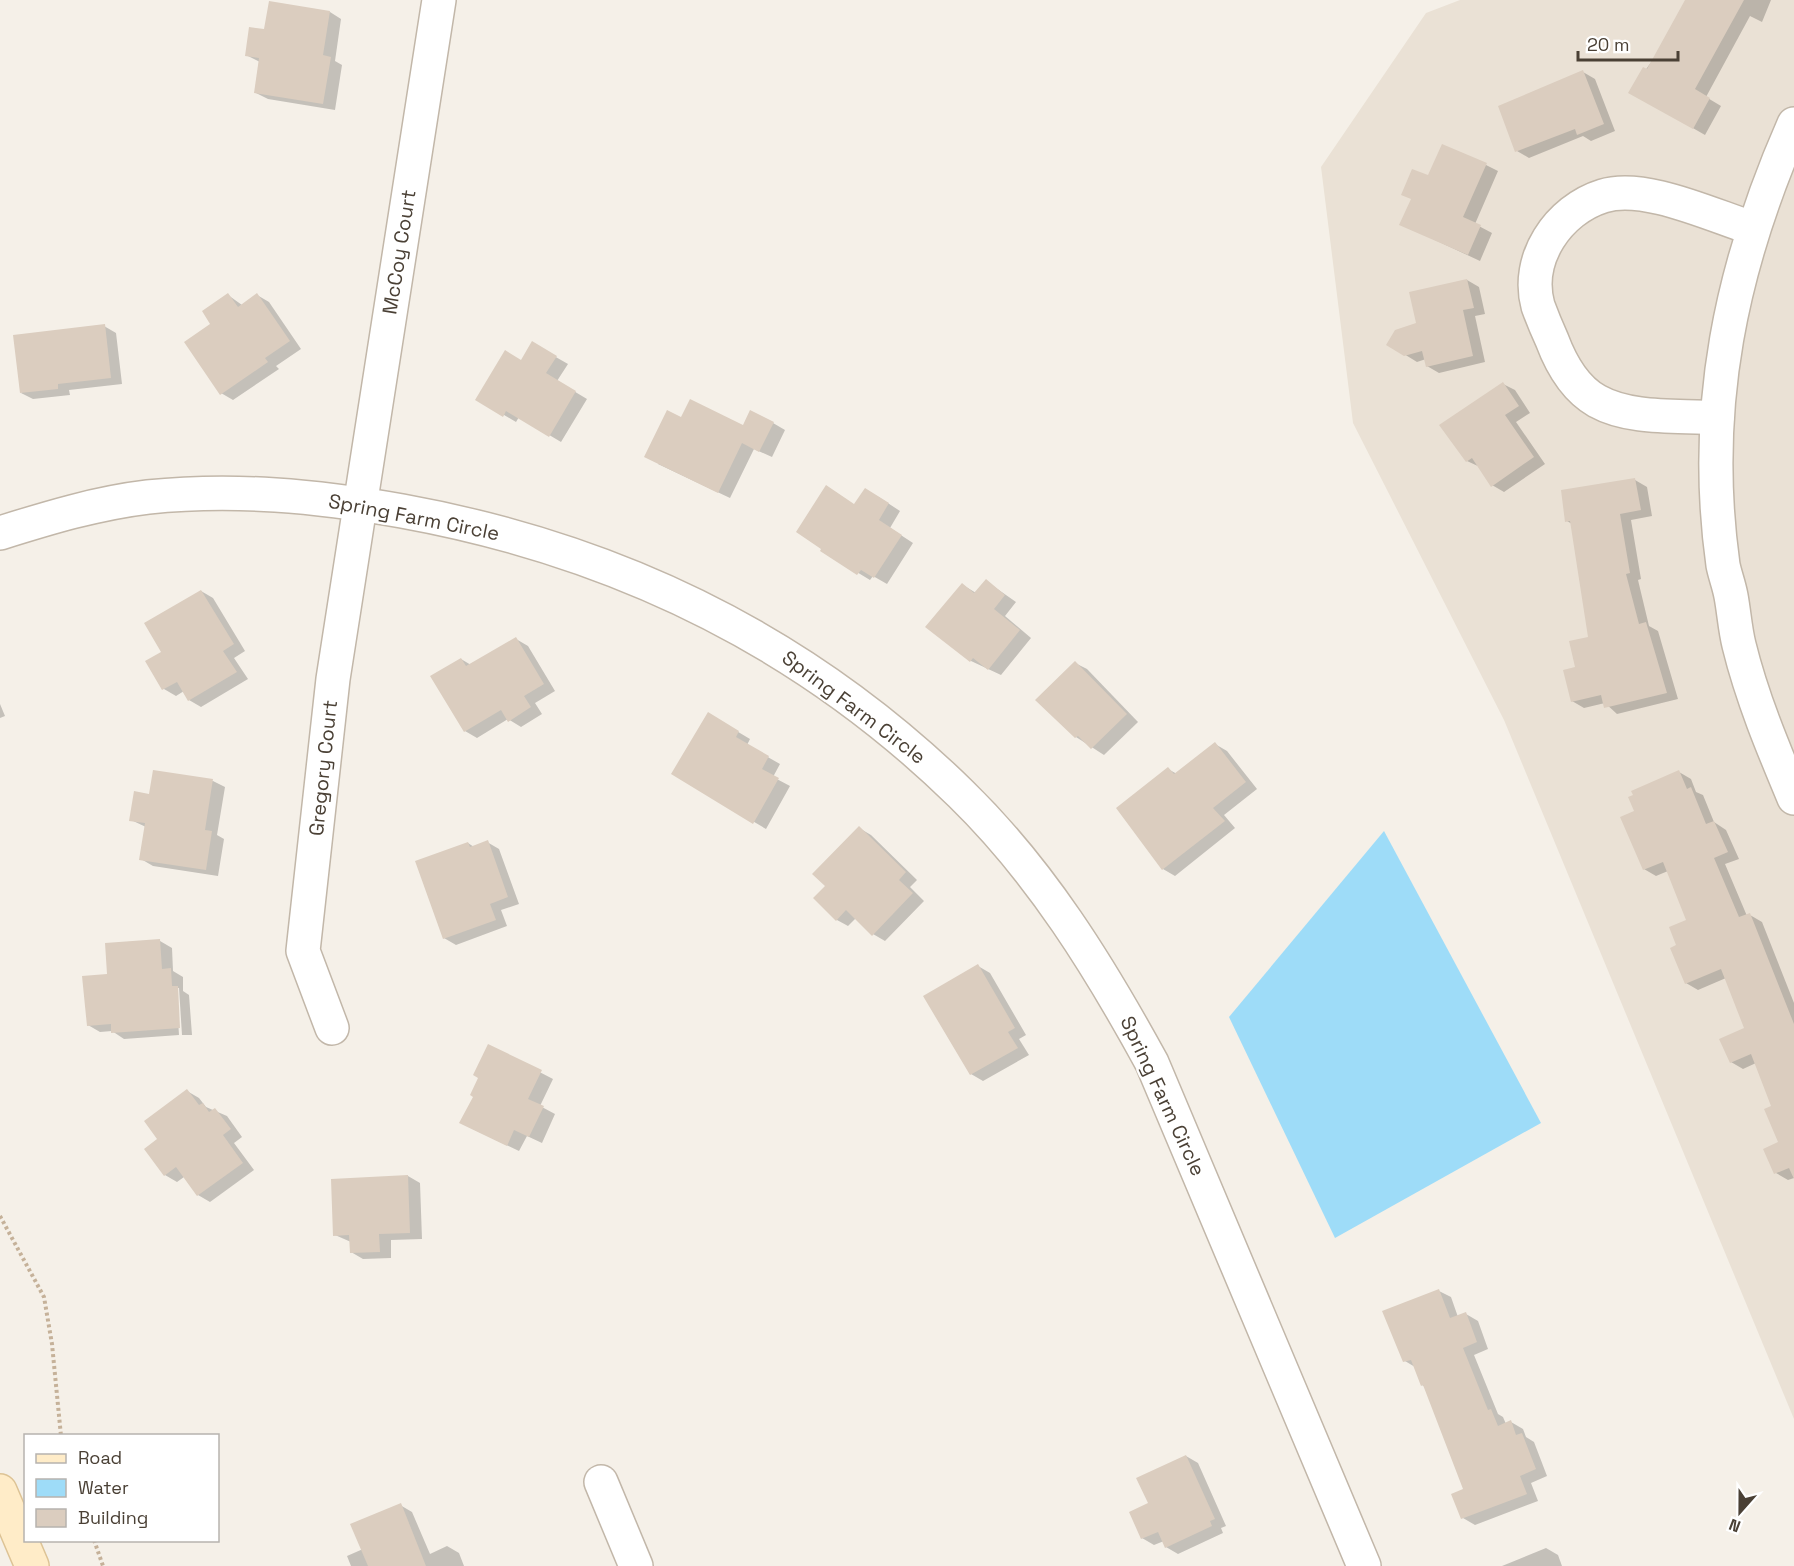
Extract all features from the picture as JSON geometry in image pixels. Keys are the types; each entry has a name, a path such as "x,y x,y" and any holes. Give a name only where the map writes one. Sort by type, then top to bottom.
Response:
{"street":[{"name":"McCoy Court","path":"360,504 439,0"},
{"path":"1794,124 1767,186 1752,228 1732,304 1717,418 1717,491 1723,555 1739,644 1765,729 1794,798"},
{"path":"1717,418 1622,411 1596,400 1572,381 1558,357 1538,305 1536,276 1543,248 1558,224 1579,206 1604,195 1634,192 1752,228"},
{"name":"Spring Farm Circle","path":"0,533 63,514 145,498 228,492 289,494 438,518 535,541 617,569 696,604 772,645 830,684 899,736 963,795 1021,860 1063,915 1111,987 1152,1063 1364,1566"},
{"name":"Gregory Court","path":"332,1028 303,951 333,679 360,504"},
{"path":"601,1482 636,1566"},
{"path":"0,1491 32,1566"}],"path":[{"path":"0,1216 44,1297 52,1344 61,1434"},
{"path":"95,1542 103,1566"}],"shaded area":[{"path":"1460,0 1794,0 1794,1419 1504,720 1353,423 1321,167 1426,13"}],"water":[{"path":"1384,831 1541,1123 1335,1238 1229,1017"}],"building":[{"path":"1685,0 1744,0 1695,89 1710,98 1693,129 1628,93 1643,67 1647,69"},
{"path":"269,1 330,11 323,55 331,57 323,104 254,93 259,58 245,56 249,27 264,29"},
{"path":"1583,70 1604,124 1577,135 1575,129 1515,152 1498,106"},
{"path":"1442,144 1487,163 1463,217 1481,225 1468,255 1399,225 1411,199 1401,195 1412,169 1428,175"},
{"path":"1467,279 1474,308 1463,310 1473,356 1426,367 1422,351 1404,356 1386,345 1395,330 1416,323 1409,292"},
{"path":"228,293 238,307 257,293 290,341 265,358 268,362 220,395 184,342 210,324 202,311"},
{"path":"105,324 111,378 58,384 58,389 20,393 13,335"},
{"path":"532,341 557,356 546,373 576,391 549,437 506,411 503,417 475,400 505,350 521,360"},
{"path":"1503,382 1519,406 1505,415 1534,457 1491,487 1472,458 1466,462 1439,425"},
{"path":"690,399 743,425 750,410 774,422 759,452 742,443 718,493 644,457 667,410 681,417"},
{"path":"1635,478 1641,510 1620,514 1630,573 1626,574 1639,624 1646,622 1667,693 1604,708 1601,695 1571,702 1563,670 1575,667 1569,641 1588,637 1570,521 1565,522 1561,490"},
{"path":"826,485 854,504 865,488 889,503 879,520 902,535 874,578 861,570 857,575 796,532"},
{"path":"986,579 1005,595 994,609 1020,630 988,670 973,658 970,662 925,627 962,583 974,593"},
{"path":"201,590 234,644 223,651 237,672 188,701 177,682 162,690 145,661 161,652 144,623"},
{"path":"516,637 544,684 524,696 531,707 508,722 501,710 464,732 430,676 461,658 466,666"},
{"path":"1075,661 1127,714 1091,749 1078,736 1075,738 1035,700"},
{"path":"708,712 739,731 736,737 769,756 762,769 779,778 753,824 671,774"},
{"path":"1215,742 1246,782 1213,808 1225,821 1162,870 1116,808 1168,767 1174,774"},
{"path":"153,770 213,779 205,830 212,831 206,870 139,860 145,823 129,821 134,791 149,794"},
{"path":"1679,770 1687,789 1691,787 1706,824 1714,821 1728,852 1714,858 1739,917 1750,913 1794,1024 1794,1179 1789,1168 1774,1174 1763,1149 1778,1142 1764,1109 1771,1106 1751,1054 1730,1063 1719,1039 1744,1028 1721,969 1685,984 1670,948 1676,945 1669,927 1686,920 1663,862 1643,870 1620,817 1634,811 1628,797 1633,795 1631,791"},
{"path":"859,826 906,872 899,880 913,893 872,936 846,910 836,921 813,898 825,886 812,874"},
{"path":"488,840 508,897 490,904 496,920 443,939 415,861 468,842 470,847"},
{"path":"160,939 162,969 171,968 172,986 178,986 180,1028 111,1033 111,1024 87,1026 82,976 107,974 105,943"},
{"path":"978,964 1015,1028 1008,1032 1018,1048 970,1075 923,996"},
{"path":"488,1044 542,1070 528,1099 544,1106 529,1137 514,1130 507,1146 459,1123 473,1097 470,1095 478,1078 473,1075"},
{"path":"187,1089 199,1105 203,1103 209,1112 215,1108 231,1129 223,1135 243,1163 197,1196 176,1167 164,1176 144,1149 157,1139 144,1121"},
{"path":"408,1175 410,1233 379,1234 380,1252 350,1253 349,1235 333,1236 331,1179"},
{"path":"1439,1289 1450,1318 1466,1312 1477,1342 1463,1348 1488,1410 1491,1409 1498,1426 1511,1420 1516,1435 1522,1433 1536,1469 1520,1476 1527,1494 1461,1519 1451,1494 1463,1489 1423,1385 1421,1386 1411,1360 1403,1362 1382,1311"},
{"path":"1186,1455 1215,1519 1210,1521 1212,1526 1165,1548 1158,1532 1141,1539 1129,1512 1148,1503 1136,1478"},
{"path":"401,1503 426,1566 368,1566 350,1524"}]}
